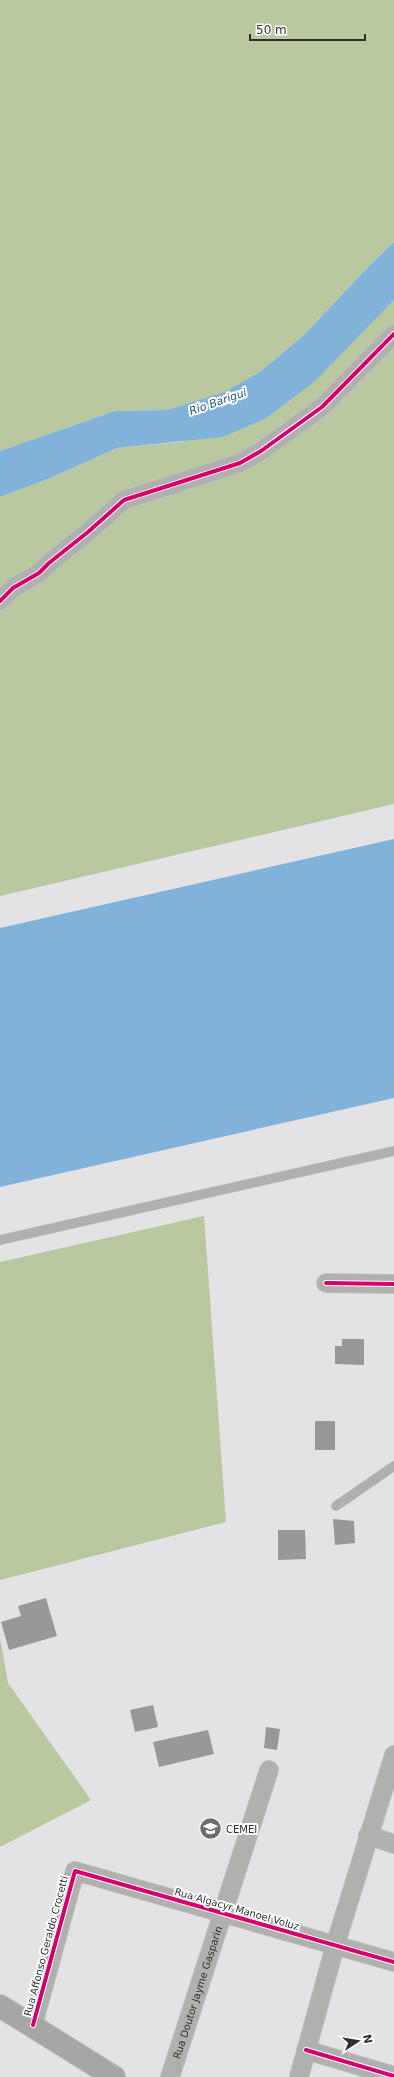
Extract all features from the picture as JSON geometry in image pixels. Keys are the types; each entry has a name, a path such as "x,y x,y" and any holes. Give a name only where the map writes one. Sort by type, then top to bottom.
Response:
{"main road":[{"path":"0,2006 33,2025 114,2077"}],"street":[{"path":"0,601 14,588 39,574 49,562 88,532 124,500 240,463 261,451 322,407 394,334"},
{"path":"326,1283 394,1284"},
{"path":"299,2077 335,1946 394,1755"},
{"name":"Rua Doutor Jayme Gasparin","path":"170,2077 268,1770"},
{"path":"368,1836 394,1844"},
{"name":"Rua Algacyr Manoel Voluz","path":"75,1871 394,1962"},
{"name":"Rua Affonso Geraldo Crocetti","path":"33,2025 75,1871"},
{"path":"306,2050 394,2076"}],"lane":[{"path":"0,1240 394,1151"},
{"path":"336,1506 394,1466"}],"green space":[{"path":"0,0 394,0 394,242 370,265 304,335 260,372 225,393 167,410 115,411 0,451"},
{"path":"394,300 394,804 0,896 0,497 48,479 117,448 181,442 265,419 314,381"},
{"path":"204,1216 226,1522 0,1580 0,1262"},
{"path":"0,1638 8,1683 91,1800 0,1847"}],"water":[{"name":"Rio Barigui","path":"394,242 394,300 314,382 265,419 222,437 117,448 48,479 0,497 0,451 115,411 167,410 225,392 260,372 304,335 370,265"},
{"path":"394,839 394,1098 0,1187 0,928"}],"building":[{"path":"342,1339 364,1339 364,1365 335,1364 335,1346 342,1346"},
{"path":"315,1421 335,1421 335,1450 315,1450"},
{"path":"333,1519 354,1521 355,1543 335,1545"},
{"path":"278,1530 305,1530 306,1559 278,1560"},
{"path":"46,1598 57,1636 9,1650 1,1622 21,1616 18,1606"},
{"path":"153,1705 158,1727 135,1732 130,1710"},
{"path":"266,1727 280,1729 277,1750 264,1748"},
{"path":"208,1730 214,1754 159,1767 153,1742"}],"cycle path":[{"path":"0,601 13,588 39,573 124,500 240,463 261,451 322,407 394,334"},
{"path":"326,1283 394,1284"},
{"path":"33,2025 75,1871 394,1962"},
{"path":"306,2050 394,2076"}],"place":[{"name":"CEMEI","path":"211,1829"}]}
